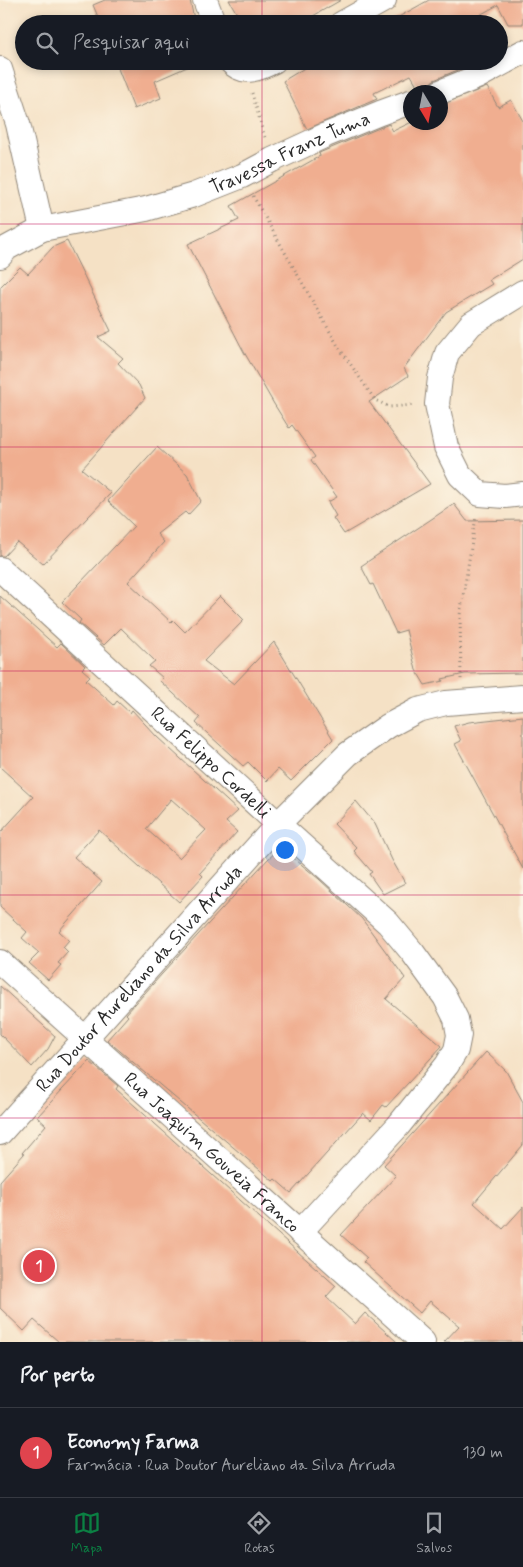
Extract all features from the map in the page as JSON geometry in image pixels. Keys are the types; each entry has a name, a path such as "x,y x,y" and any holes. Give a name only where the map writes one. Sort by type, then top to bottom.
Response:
{"street":[{"path":"204,0 210,15"},
{"path":"358,15 384,0"},
{"path":"508,60 523,52"},
{"path":"0,69 18,124 42,228"},
{"path":"448,89 490,70"},
{"name":"Travessa Franz Tuma","path":"2,251 42,228 170,203 242,176 272,160 335,132 403,105"},
{"path":"523,292 471,324 447,353 440,378 437,404 446,447 460,475 480,494 505,496 523,494"},
{"name":"Rua Felippo Cordelli","path":"0,569 388,923 413,953 444,997 456,1019 459,1035 456,1050 447,1065 398,1126 300,1232"},
{"name":"Rua Doutor Aureliano da Silva Arruda","path":"0,1133 278,824 348,754 388,726 418,710 461,701 523,697"},
{"name":"Rua Joaquim Gouveia Franco","path":"0,962 423,1342"}],"path":[{"path":"251,89 266,141"},
{"path":"242,176 338,346 375,400 390,407 437,404"},
{"path":"461,701 460,615 480,494"}],"building":[{"path":"105,0 190,0 193,15 97,15 93,5"},
{"path":"229,0 341,0 315,15 238,15"},
{"path":"429,0 523,0 523,24 508,24 508,15 503,15 498,5 480,15 402,15"},
{"path":"119,70 180,70 155,81 161,98 134,109"},
{"path":"301,70 458,70 434,80 429,85 417,85 411,75 374,93 377,99 307,129 283,81"},
{"path":"487,87 498,107 511,100 523,121 523,259 489,280 492,284 446,312 404,368 408,376 369,402 430,484 344,534 333,518 336,516 328,502 337,497 311,460 315,457 292,425 289,428 274,404 244,352 188,244 239,220 231,206 320,156 319,153 389,124 393,131 403,126 403,130 448,130 448,102"},
{"path":"67,241 111,331 98,337 123,358 118,363 139,385 145,398 82,469 111,493 43,564 17,542 4,556 0,556 0,287 20,267 28,274 53,247"},
{"path":"157,447 187,474 201,501 188,515 185,512 157,534 164,542 128,582 171,622 173,620 185,632 220,596 244,620 204,661 234,684 274,642 333,739 291,781 278,769 267,781 248,762 243,766 196,723 200,718 160,681 163,678 149,666 155,661 121,628 104,645 79,623 81,620 62,602 134,526 108,501"},
{"path":"454,504 467,521 523,520 523,673 465,674 425,685 416,670 406,630 396,633 373,584 371,585 361,566"},
{"path":"0,596 57,647 61,643 85,666 82,669 90,676 86,680 114,705 117,701 130,713 132,710 157,737 238,811 226,822 237,832 200,873 203,876 179,902 99,830 74,857 102,882 59,931 69,940 63,947 68,952 58,963 61,965 48,980 29,963 39,953 22,938 27,932 0,907 0,833 33,797 0,767","holes":["171,799 206,830 179,858 146,829"]},
{"path":"523,716 523,869 455,744 461,741 454,726 469,722"},
{"path":"356,801 375,824 405,883 383,894 369,874 372,872 354,851 357,848 334,824"},
{"path":"285,851 319,879 362,919 405,978 386,999 442,1046 386,1107 383,1105 371,1120 363,1113 291,1193 275,1179 273,1181 107,1040 128,1016 126,1014 268,859 276,852"},
{"path":"0,986 55,1036 48,1049 32,1067 0,1034"},
{"path":"486,1052 506,1071 523,1102 523,1145 474,1203 503,1229 523,1207 523,1342 444,1342 459,1326 430,1301 420,1313 363,1262 367,1258 341,1235 396,1176 384,1165"},
{"path":"89,1061 118,1086 116,1089 336,1286 326,1297 355,1324 365,1313 397,1342 59,1342 34,1320 24,1331 0,1308 0,1181 46,1125 37,1117"}],"place":[{"name":"Economy Farma","path":"39,1266"}]}
